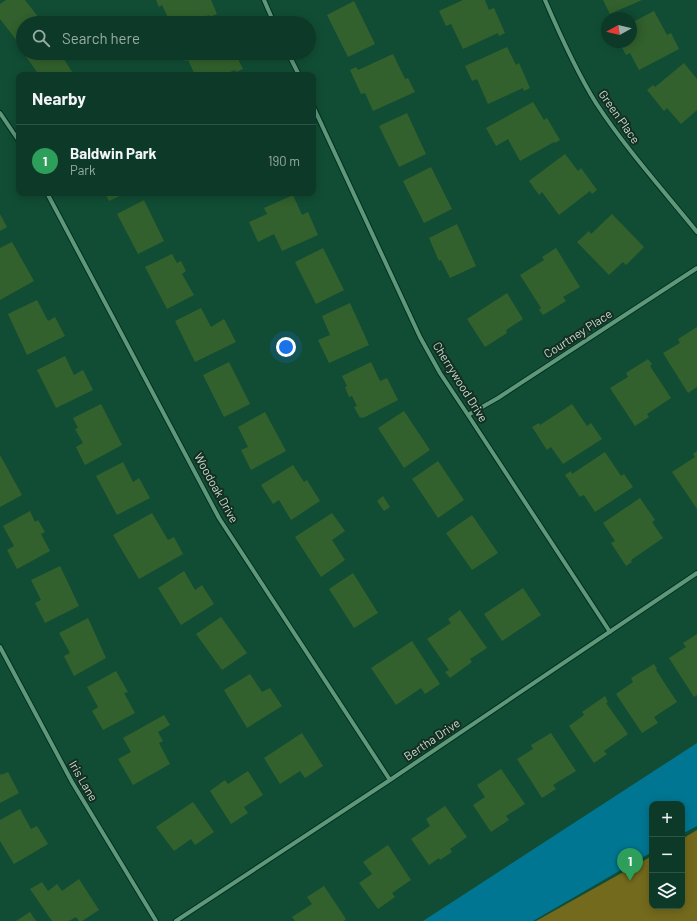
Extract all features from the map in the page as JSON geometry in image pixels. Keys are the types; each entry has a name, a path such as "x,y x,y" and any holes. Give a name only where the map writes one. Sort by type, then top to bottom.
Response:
{"street":[{"path":"264,0 271,16"},
{"name":"Green Place","path":"545,0 561,39 596,102 619,136 697,232"},
{"path":"292,60 298,72"},
{"name":"Cherrywood Drive","path":"316,112 420,337 440,373 610,632"},
{"path":"0,113 16,137"},
{"name":"Woodoak Drive","path":"49,196 219,518 390,780"},
{"name":"Courtney Place","path":"468,414 498,398 697,268"},
{"name":"Bertha Drive","path":"176,921 390,780 697,573"},
{"name":"Iris Lane","path":"0,647 72,782 156,921"}],"shaded area":[{"path":"697,830 697,921 536,921 649,858 649,909 685,909 685,837"}],"water":[{"path":"697,743 697,826 685,832 685,801 649,801 649,854 533,921 423,921"}],"building":[{"path":"6,0 25,0 38,16 16,16 16,40 0,19 0,4"},
{"path":"156,0 211,0 217,14 212,16 167,16 162,5 159,7"},
{"path":"463,0 485,0 489,10 494,8 505,33 499,36 498,33 463,49 451,24 446,26 439,11"},
{"path":"603,0 642,0 615,12 609,12"},
{"path":"354,1 375,44 348,57 327,15"},
{"path":"654,11 667,35 671,33 679,49 639,70 630,53 626,55 622,48 637,48 637,20"},
{"path":"507,47 516,65 519,63 530,88 524,91 523,88 488,104 477,79 472,81 465,66"},
{"path":"393,54 405,79 408,78 415,92 373,111 365,93 361,94 350,70 356,67 358,70"},
{"path":"28,60 65,60 72,72 37,72"},
{"path":"188,60 238,60 243,69 236,72 235,70 230,72 194,72"},
{"path":"684,63 697,79 697,110 681,124 667,108 664,111 647,90 653,85 655,87"},
{"path":"533,102 544,120 547,118 560,140 520,161 508,139 496,146 486,128"},
{"path":"407,113 426,154 399,167 379,126"},
{"path":"565,154 578,171 581,168 597,190 592,194 590,191 559,215 542,192 539,195 529,181"},
{"path":"431,167 452,209 424,223 403,181"},
{"path":"106,196 120,196 109,201"},
{"path":"293,196 302,215 308,212 318,235 282,251 274,234 258,242 249,222 267,214 264,208"},
{"path":"144,200 164,241 138,254 117,214"},
{"path":"0,214 7,227 0,231"},
{"path":"612,214 644,247 626,265 623,262 609,275 577,242 589,231 591,234"},
{"path":"457,224 476,266 450,278 441,260 439,261 429,238"},
{"path":"12,242 34,281 0,300 0,248"},
{"path":"323,248 344,290 316,304 295,262"},
{"path":"556,248 580,287 563,297 566,301 543,315 539,310 541,308 520,275 544,260 542,257"},
{"path":"172,254 177,263 181,261 186,271 182,274 194,295 167,309 145,267"},
{"path":"507,293 523,319 506,330 507,333 485,347 467,319"},
{"path":"37,300 48,321 55,317 65,336 27,355 8,314"},
{"path":"350,303 369,345 329,363 318,340 330,335 322,316"},
{"path":"201,308 211,327 224,319 236,342 195,362 175,321"},
{"path":"697,327 697,387 688,393 663,353 680,343 678,339"},
{"path":"65,356 74,375 83,370 93,390 56,408 37,370"},
{"path":"648,359 652,364 650,366 671,398 647,414 649,417 635,426 610,388 628,377 626,373"},
{"path":"229,362 250,404 224,417 203,375"},
{"path":"371,362 380,381 387,378 398,400 363,418 360,418 354,407 357,406 352,396 349,397 345,387 347,386 342,376"},
{"path":"101,404 122,445 85,465 76,447 83,443 75,429 78,428 73,418"},
{"path":"572,404 587,426 591,423 602,439 563,464 551,447 547,450 532,427 539,423 540,425"},
{"path":"404,411 430,450 404,468 378,428"},
{"path":"265,412 286,451 251,470 241,450 248,447 238,427"},
{"path":"697,451 697,509 672,472 695,457 693,454"},
{"path":"605,452 621,476 624,474 633,487 595,512 584,495 580,497 565,475 571,471 572,474"},
{"path":"0,455 22,495 0,507"},
{"path":"438,461 464,500 438,518 412,479"},
{"path":"123,462 133,482 139,478 150,498 117,515 96,476"},
{"path":"293,465 304,482 307,480 320,501 291,520 279,500 273,504 261,485"},
{"path":"383,496 390,507 384,511 377,501"},
{"path":"640,498 655,520 652,522 663,538 631,560 632,562 626,566 611,543 615,541 603,523"},
{"path":"30,511 35,522 38,520 45,532 41,534 50,551 17,569 7,550 14,546 3,526"},
{"path":"152,513 168,540 174,537 183,554 139,579 113,535"},
{"path":"332,513 345,531 332,540 345,560 321,577 295,537"},
{"path":"472,515 498,553 472,570 446,533"},
{"path":"60,566 79,606 45,623 35,603 41,600 31,580"},
{"path":"184,571 195,590 202,585 214,604 181,625 158,588"},
{"path":"353,573 378,613 354,628 329,589"},
{"path":"523,588 541,615 502,641 484,614"},
{"path":"460,610 487,648 470,659 472,662 450,678 445,672 449,670 427,639 451,623 448,619"},
{"path":"221,617 247,653 222,670 196,634"},
{"path":"88,618 106,658 74,676 64,656 70,653 59,633"},
{"path":"697,634 697,695 694,697 669,658 686,647 683,643"},
{"path":"412,641 440,684 425,694 421,688 396,705 371,668"},
{"path":"654,664 657,669 656,670 677,702 654,717 658,723 642,733 616,694 633,682 631,678"},
{"path":"116,671 128,692 124,693 135,713 103,730 92,711 98,707 87,687"},
{"path":"250,674 262,692 270,688 282,706 247,728 224,690"},
{"path":"605,696 608,702 606,703 628,734 604,751 607,754 594,763 569,726 584,715 582,712"},
{"path":"164,715 170,725 158,732 163,741 159,743 170,764 133,785 118,759 131,752 123,738"},
{"path":"302,733 323,766 305,778 300,771 280,784 264,758"},
{"path":"551,733 576,771 553,785 556,789 542,798 517,759 533,749 531,745"},
{"path":"501,769 525,804 506,816 509,820 491,832 473,805 485,797 477,785"},
{"path":"248,771 263,795 244,807 248,813 231,824 210,791 225,780 228,784"},
{"path":"8,772 19,793 0,803 0,773 1,775"},
{"path":"193,802 214,832 195,845 191,839 174,851 156,827"},
{"path":"445,806 467,837 450,849 452,852 429,865 411,839 430,826 426,819"},
{"path":"20,809 31,829 37,826 48,844 14,864 0,841 0,820"},
{"path":"388,845 411,880 392,893 395,897 378,909 359,883 372,874 363,862"},
{"path":"79,879 99,910 82,921 79,921 76,917 69,921 52,921 30,889 42,882 48,891 57,884 62,891"},
{"path":"324,886 346,919 344,921 295,921 292,917 312,904 307,897"},
{"path":"30,912 36,921 16,921"}],"place":[{"name":"Baldwin Park","path":"630,881"}]}
